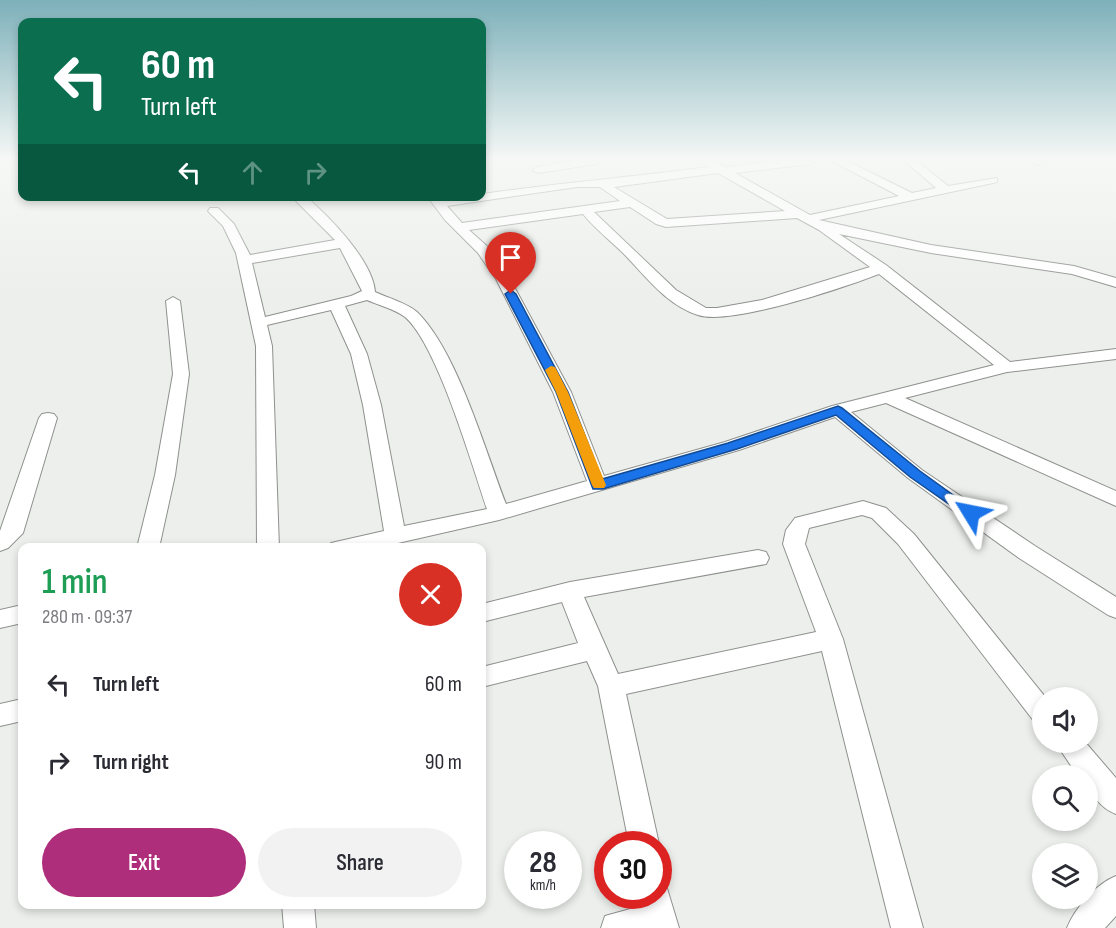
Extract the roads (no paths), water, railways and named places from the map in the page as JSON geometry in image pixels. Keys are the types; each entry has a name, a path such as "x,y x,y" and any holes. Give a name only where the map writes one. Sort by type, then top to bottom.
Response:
{"street":[{"path":"308,204 347,244 362,272 369,291 367,294"},
{"path":"440,204 483,250 503,279 562,392 598,485"},
{"path":"461,227 625,204"},
{"path":"634,204 666,223 809,220 874,204"},
{"path":"782,204 880,268 1007,367"},
{"path":"214,211 228,224 244,260 264,346 268,543"},
{"path":"587,211 670,293 705,313 742,309 859,277 880,268"},
{"path":"809,220 931,249 1074,270 1116,283"},
{"path":"244,260 344,243"},
{"path":"258,323 367,294 410,314 431,340 449,378 499,513"},
{"path":"149,543 165,475 181,374 173,301"},
{"path":"336,304 359,354 372,405 395,535"},
{"path":"361,543 499,513 732,446 838,410 1007,367 1116,354"},
{"path":"888,397 1116,498"},
{"path":"838,410 915,474 1027,552 1116,609"},
{"path":"0,543 12,533 48,418"},
{"path":"907,928 831,639 794,544 797,530 802,523 863,508 872,509 906,538 1032,699"},
{"path":"486,612 570,591 758,558"},
{"path":"570,591 593,649 611,686 641,831"},
{"path":"0,619 18,615"},
{"path":"611,686 831,639"},
{"path":"486,676 593,649"},
{"path":"0,715 18,711"},
{"path":"1077,753 1116,800"},
{"path":"1083,928 1116,892"},
{"path":"298,909 300,928"},
{"path":"617,928 659,913"}]}
